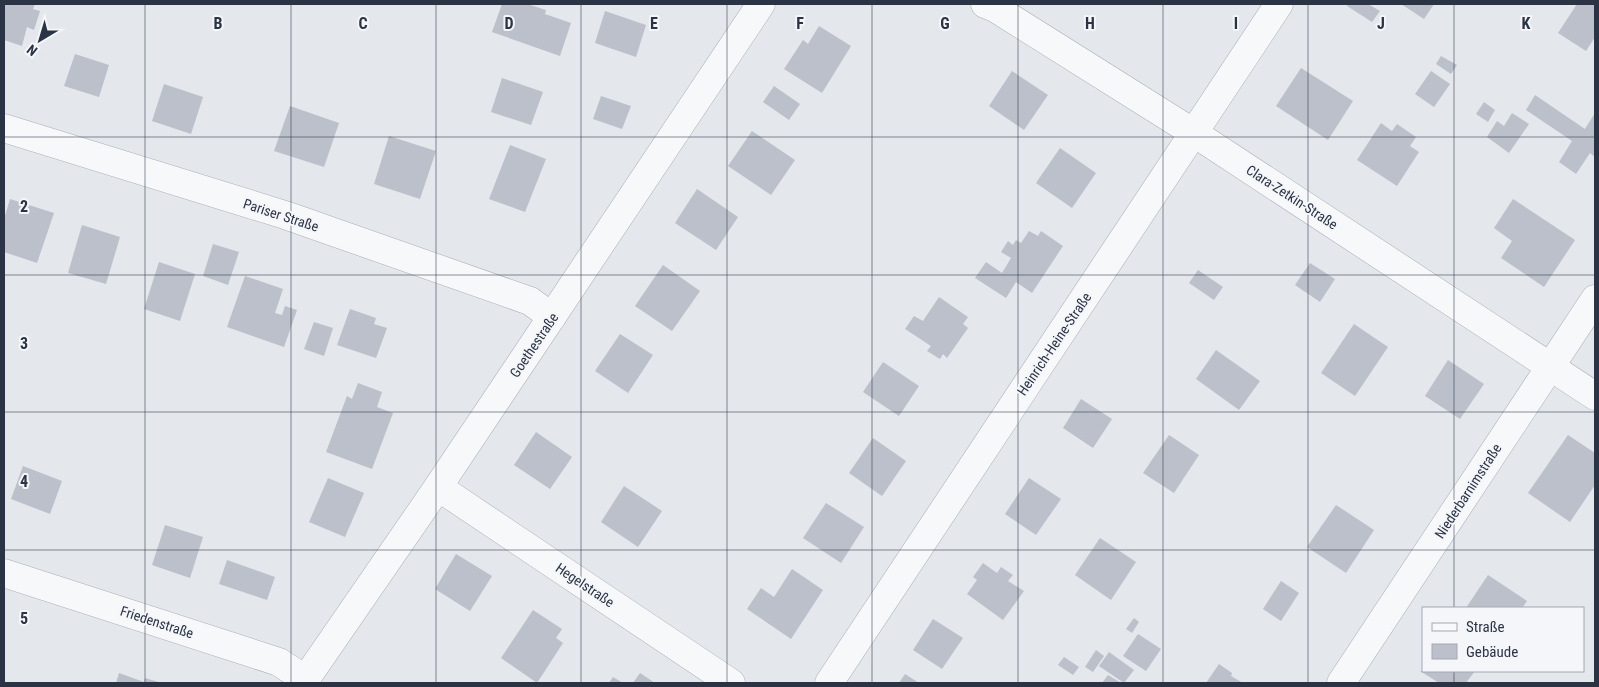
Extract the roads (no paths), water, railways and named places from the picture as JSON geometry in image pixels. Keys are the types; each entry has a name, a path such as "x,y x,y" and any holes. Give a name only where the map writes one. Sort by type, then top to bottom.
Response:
{"street":[{"name":"Goethestraße","path":"305,681 438,487 761,4"},
{"name":"Clara-Zetkin-Straße","path":"985,4 996,8 1194,133 1595,396"},
{"name":"Heinrich-Heine-Straße","path":"829,683 1279,4"},
{"name":"Pariser Straße","path":"4,128 294,218 530,301 552,317"},
{"name":"Niederbarnimstraße","path":"1341,683 1595,299"},
{"name":"Hegelstraße","path":"438,487 731,683"},
{"name":"Friedenstraße","path":"4,573 279,662 305,681"}]}
